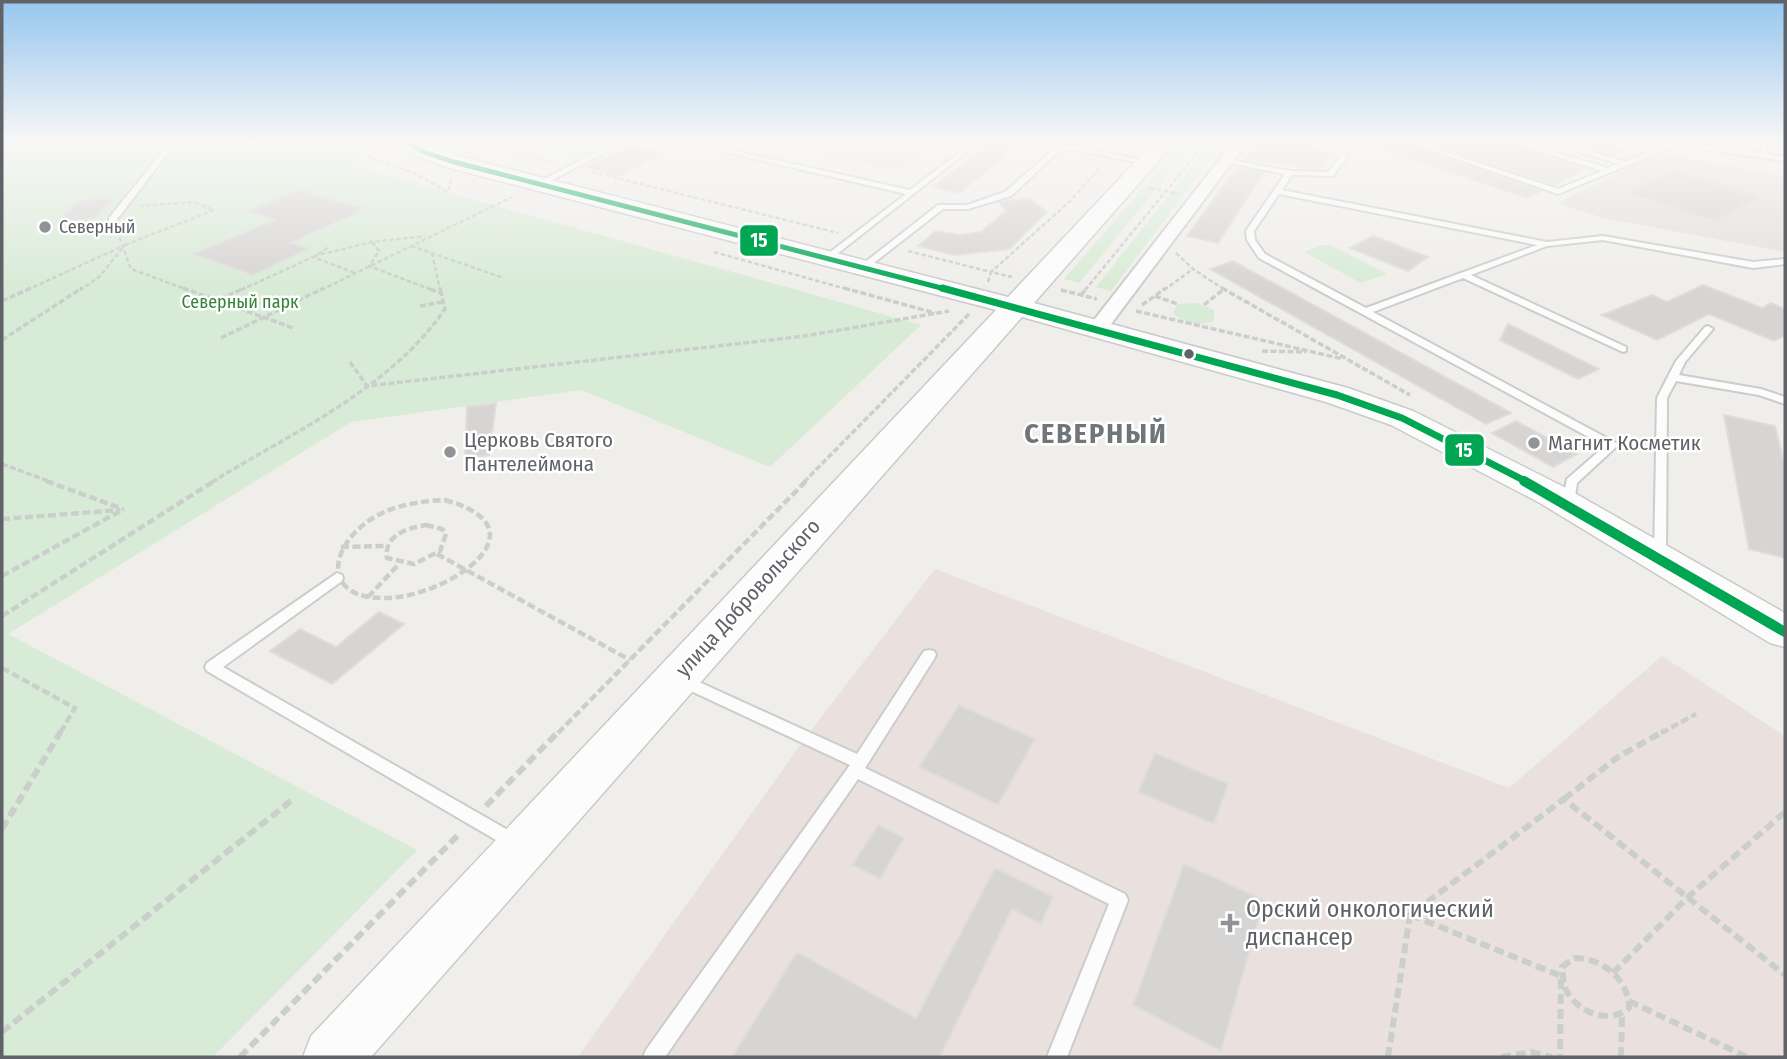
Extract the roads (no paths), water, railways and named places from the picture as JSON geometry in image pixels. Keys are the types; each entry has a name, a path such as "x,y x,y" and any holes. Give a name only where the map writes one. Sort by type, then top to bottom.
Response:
{"main road":[{"path":"535,190 828,258 1013,306 1107,316 1337,395 1402,418 1568,504 1660,559 1781,625"},
{"name":"улица Добровольского","path":"332,1057 1120,190"}],"street":[{"path":"1107,316 1203,190"}],"lane":[{"path":"112,220 136,190"},
{"path":"902,190 909,192"},
{"path":"863,267 941,207 968,207 1012,190"},
{"path":"828,258 909,192"},
{"path":"1546,244 1278,192 1250,231 1251,240 1262,256 1612,445 1571,482 1568,504"},
{"path":"1364,313 1546,244 1603,238 1753,265 1785,262"},
{"path":"1464,275 1623,349"},
{"path":"1660,559 1662,398 1693,343 1708,329"},
{"path":"1672,377 1761,392 1785,401"},
{"path":"337,578 212,667 523,847"},
{"path":"653,1057 858,766 929,655"},
{"path":"677,678 858,766 1119,900 1057,1057"}],"place":[{"name":"Северный","path":"45,227"},
{"name":"Магнит Косметик","path":"1534,443"},
{"name":"Церковь Святого Пантелеймона","path":"450,452"},
{"name":"Орский онкологический диспансер","path":"1230,923"}],"district":[{"name":"СЕВЕРНЫЙ","path":"1096,433"}],"park label":[{"name":"Северный парк","path":"240,302"}]}
